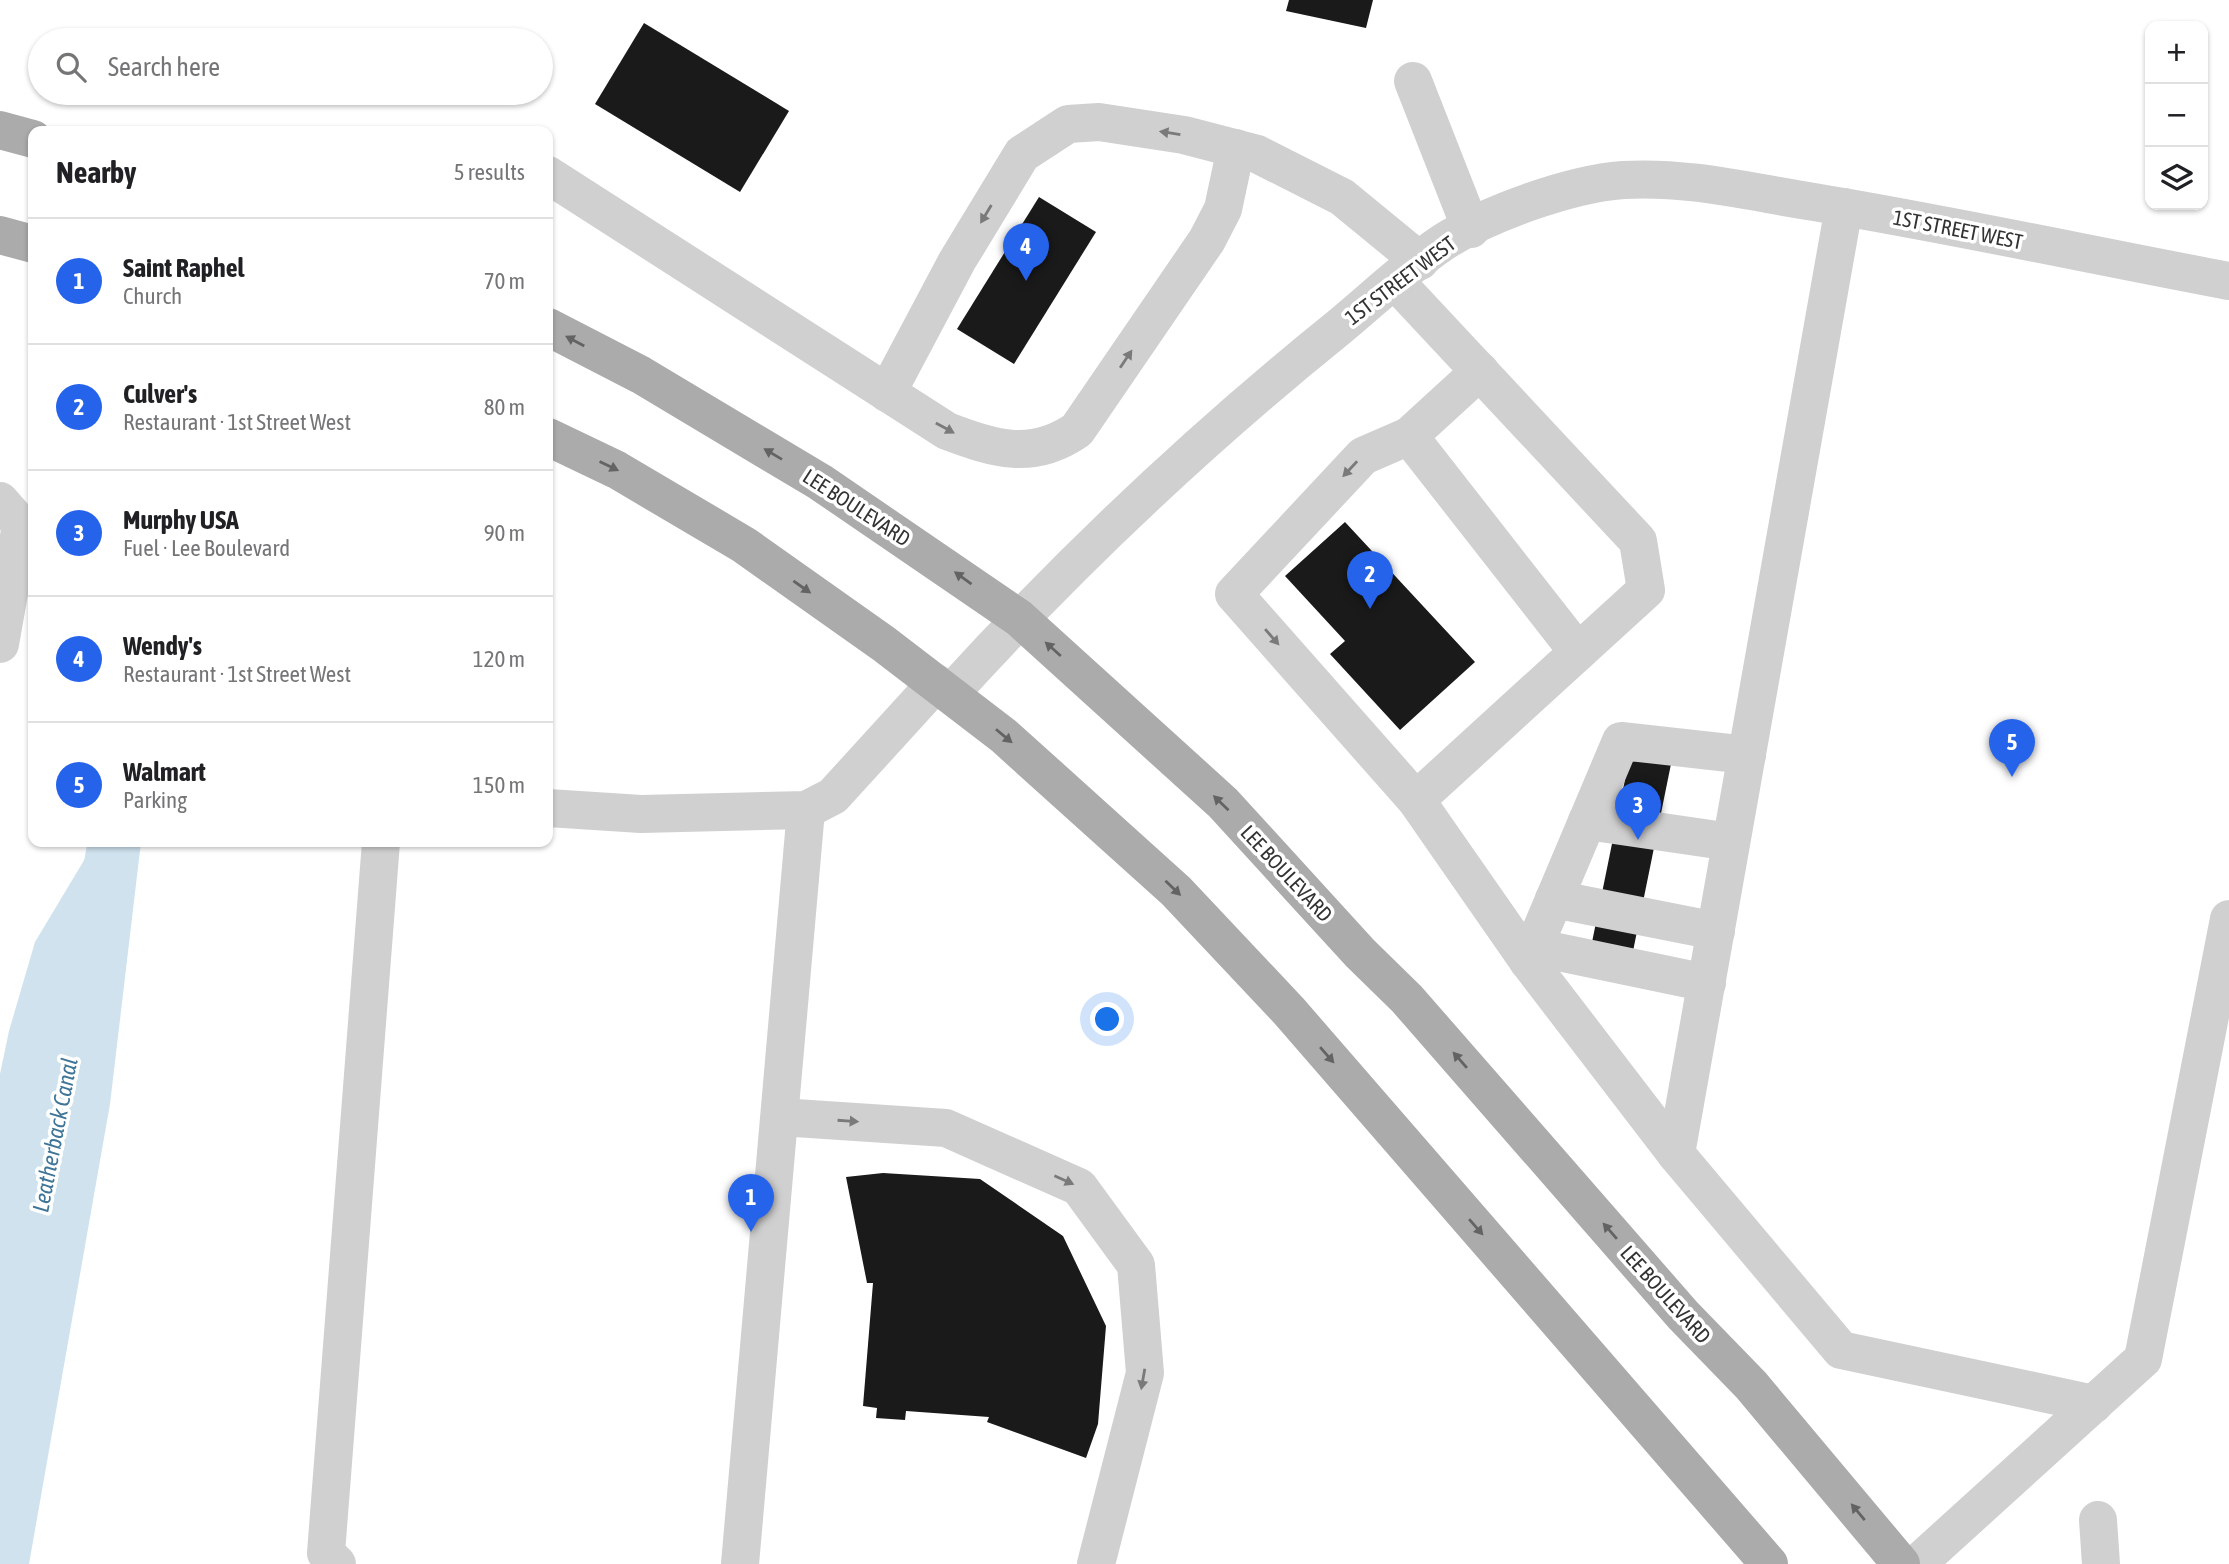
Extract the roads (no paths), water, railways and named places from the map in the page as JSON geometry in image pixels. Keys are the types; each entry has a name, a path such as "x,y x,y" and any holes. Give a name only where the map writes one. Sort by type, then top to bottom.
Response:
{"main road":[{"path":"0,130 28,137"},
{"path":"0,235 28,243"},
{"name":"LEE BOULEVARD","path":"553,330 641,375 820,482 1019,618 1223,803 1360,953 1407,999 1683,1315 1751,1385 1901,1564"},
{"path":"553,439 617,470 744,545 943,689 1004,736 1176,891 1298,1021 1769,1564"}],"street":[{"path":"1413,81 1471,229"},
{"path":"887,393 957,261 1022,154 1038,141 1068,124 1099,121 1184,135 1236,148 1267,158 1342,197 1407,271 1480,371 1638,541 1646,590 1416,800"},
{"path":"553,178 947,431 983,444 1031,450 1058,443 1077,430 1207,240 1223,209 1236,148"},
{"name":"1ST STREET WEST","path":"806,810 833,796 1179,463 1278,376 1443,242 1501,214 1560,192 1618,181 1667,179 1844,208 2229,281"},
{"path":"1676,1154 1844,208"},
{"path":"1480,371 1409,436 1363,456 1234,594 1416,800 1676,1154 1841,1350 2094,1404"},
{"path":"1409,436 1578,652"},
{"path":"0,501 21,525 0,643"},
{"path":"1531,954 1620,741 1747,755"},
{"path":"553,808 641,814 806,810 740,1564"},
{"path":"1587,821 1731,842"},
{"path":"337,1564 326,1553 381,847"},
{"path":"1554,899 1716,931"},
{"path":"1917,1564 2143,1359 2229,919"},
{"path":"1531,954 1707,983"},
{"path":"780,1117 946,1128 1079,1187 1136,1265 1145,1373 1096,1564"},
{"path":"2098,1520 2101,1564"}],"water":[{"path":"111,847 140,847 110,1104 29,1564 0,1564 0,1074 9,1031 35,942 89,852"}],"waterway":[{"name":"Leatherback Canal","path":"98,906 109,847"}],"place":[{"name":"Wendy's","path":"1026,281"},
{"name":"Culver's","path":"1370,609"},
{"name":"Walmart","path":"2012,777"},
{"name":"Murphy USA","path":"1638,840"},
{"name":"Saint Raphel","path":"751,1232"}]}
